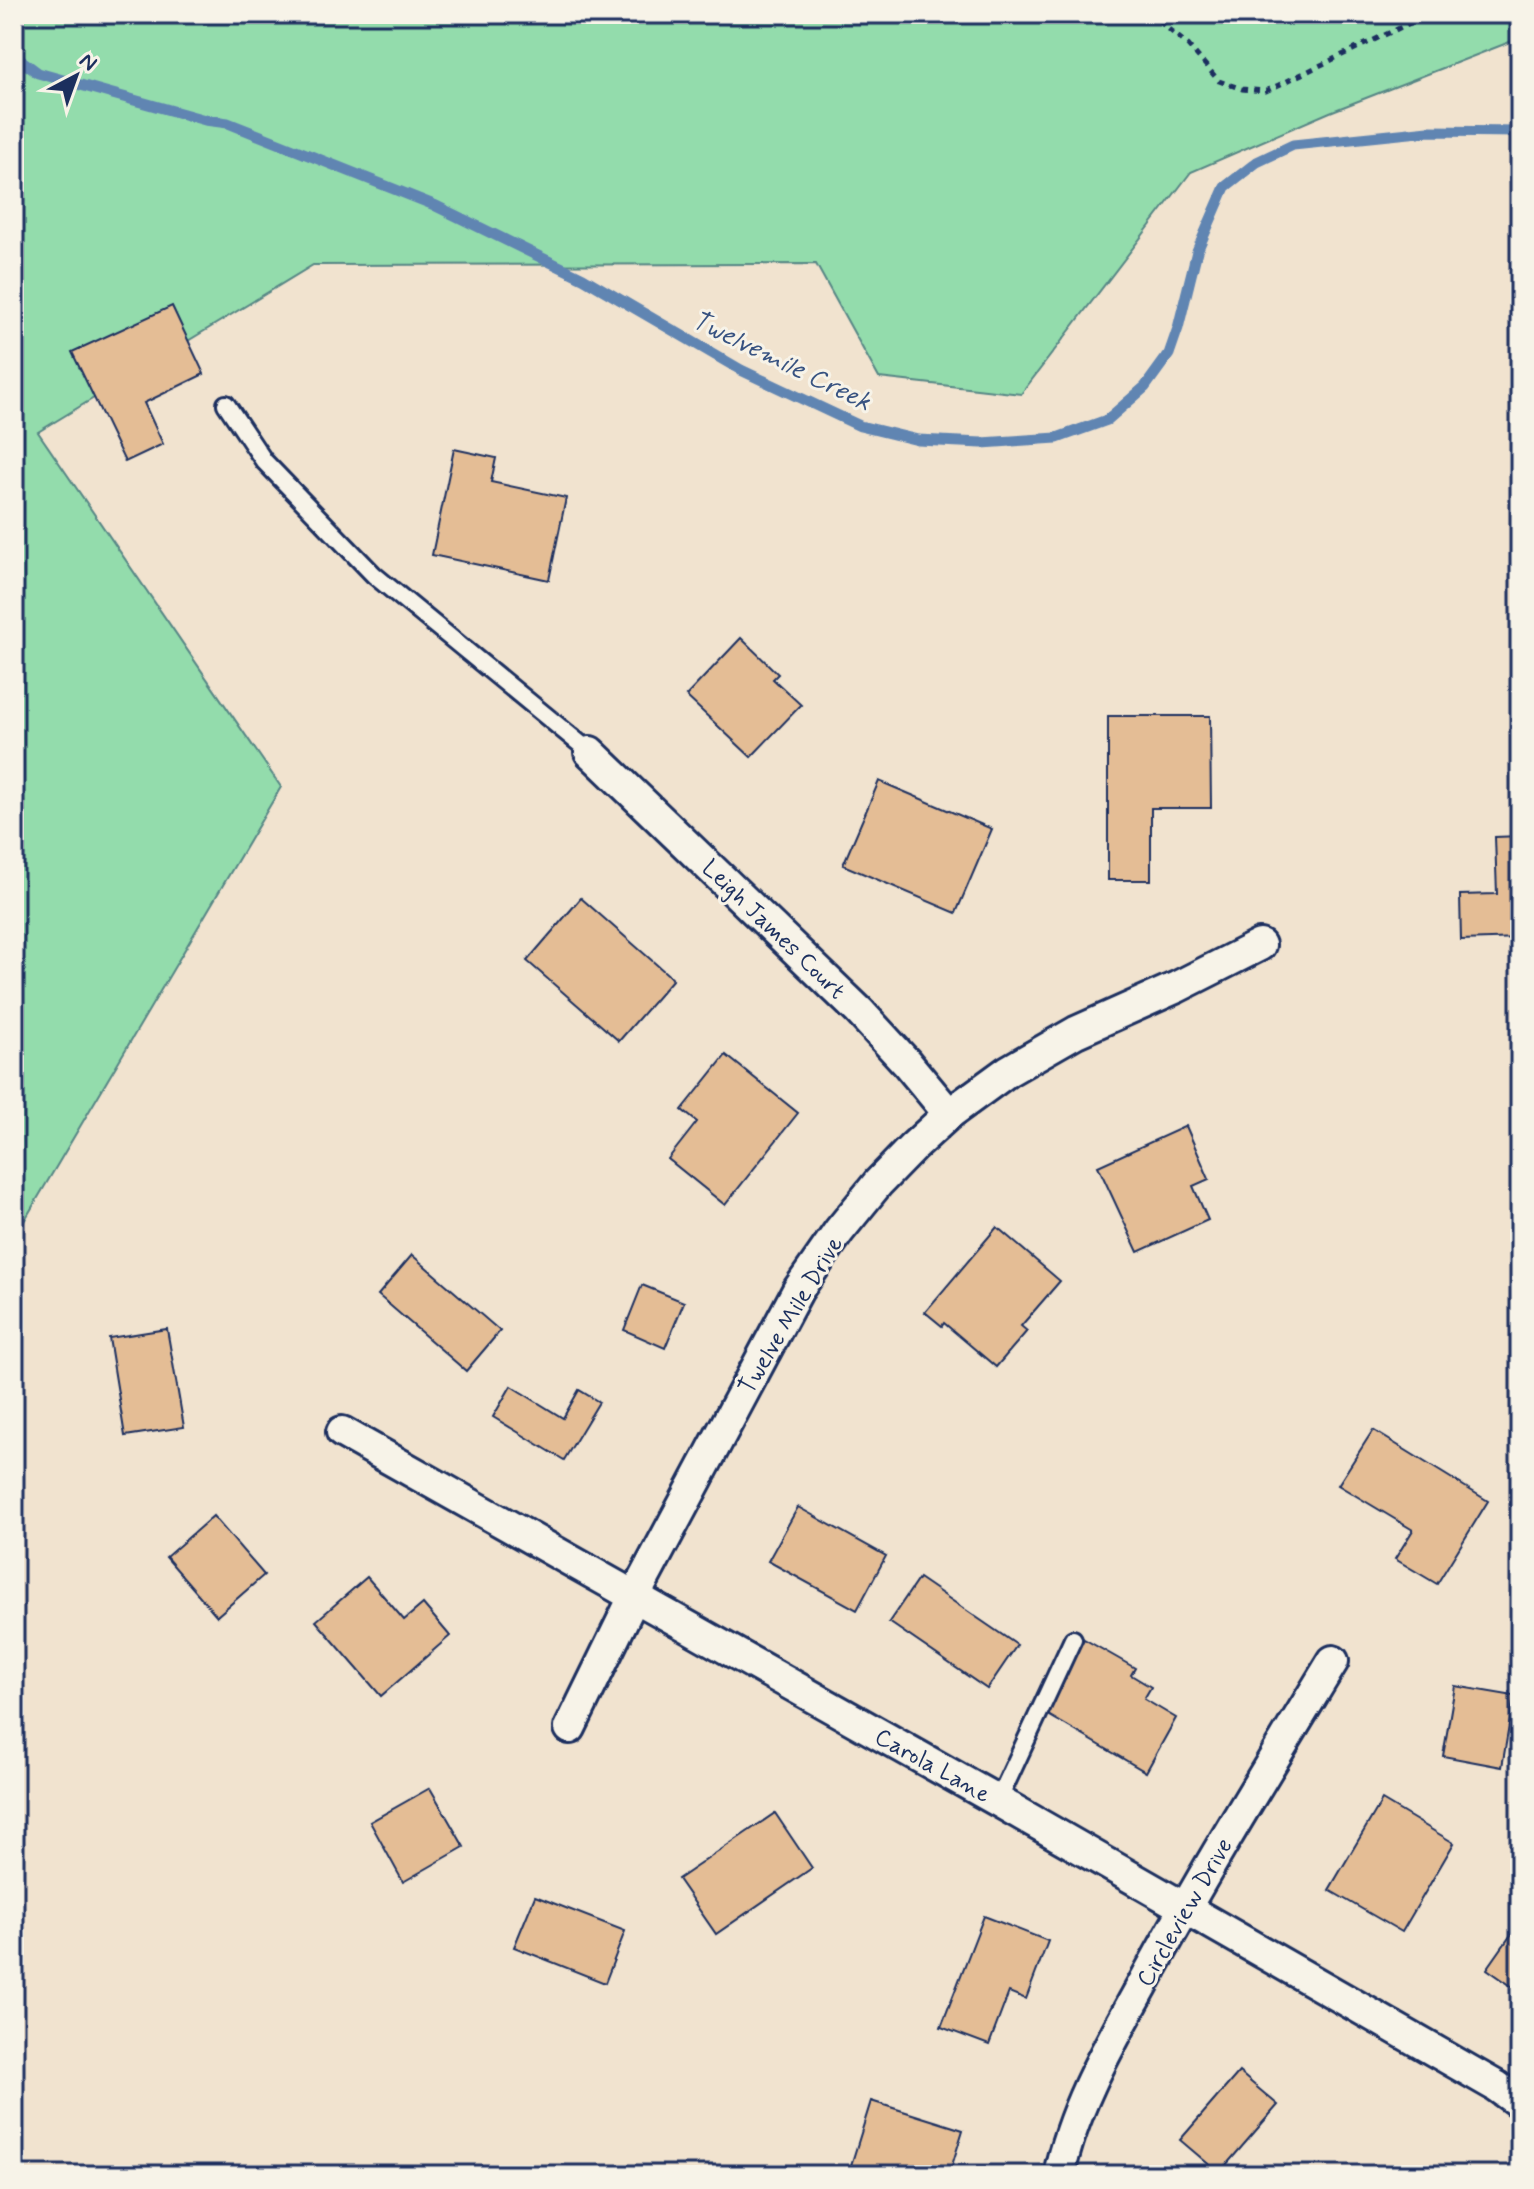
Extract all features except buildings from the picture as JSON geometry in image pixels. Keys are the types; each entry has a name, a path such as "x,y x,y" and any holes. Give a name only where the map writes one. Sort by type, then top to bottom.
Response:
{"street":[{"name":"Leigh James Court","path":"590,752 859,1011 949,1114"},
{"name":"Twelve Mile Drive","path":"570,1728 634,1597 798,1290 839,1231 878,1183 949,1114 1008,1071 1076,1032 1177,987 1260,945"},
{"name":"Carola Lane","path":"342,1432 1185,1907 1496,2086 1520,2103"},
{"name":"Circleview Drive","path":"1059,2175 1086,2092 1185,1907 1333,1661"}],"lane":[{"path":"226,404 264,461 374,575 590,752"},
{"path":"998,1801 1073,1639"}],"path":[{"path":"1150,14 1188,45 1219,81 1242,89 1266,91 1429,14"}],"green space":[{"path":"14,14 1520,14 1520,38 1330,112 1191,172 1021,394 879,378 816,264 313,265 38,432 281,787 14,1238"}],"waterway":[{"name":"Twelvemile Creek","path":"14,55 38,73 205,120 228,123 434,205 583,278 741,370 860,426 918,440 982,443 1057,438 1107,420 1145,387 1169,354 1197,251 1225,187 1257,162 1293,145 1429,131 1520,132"}]}
